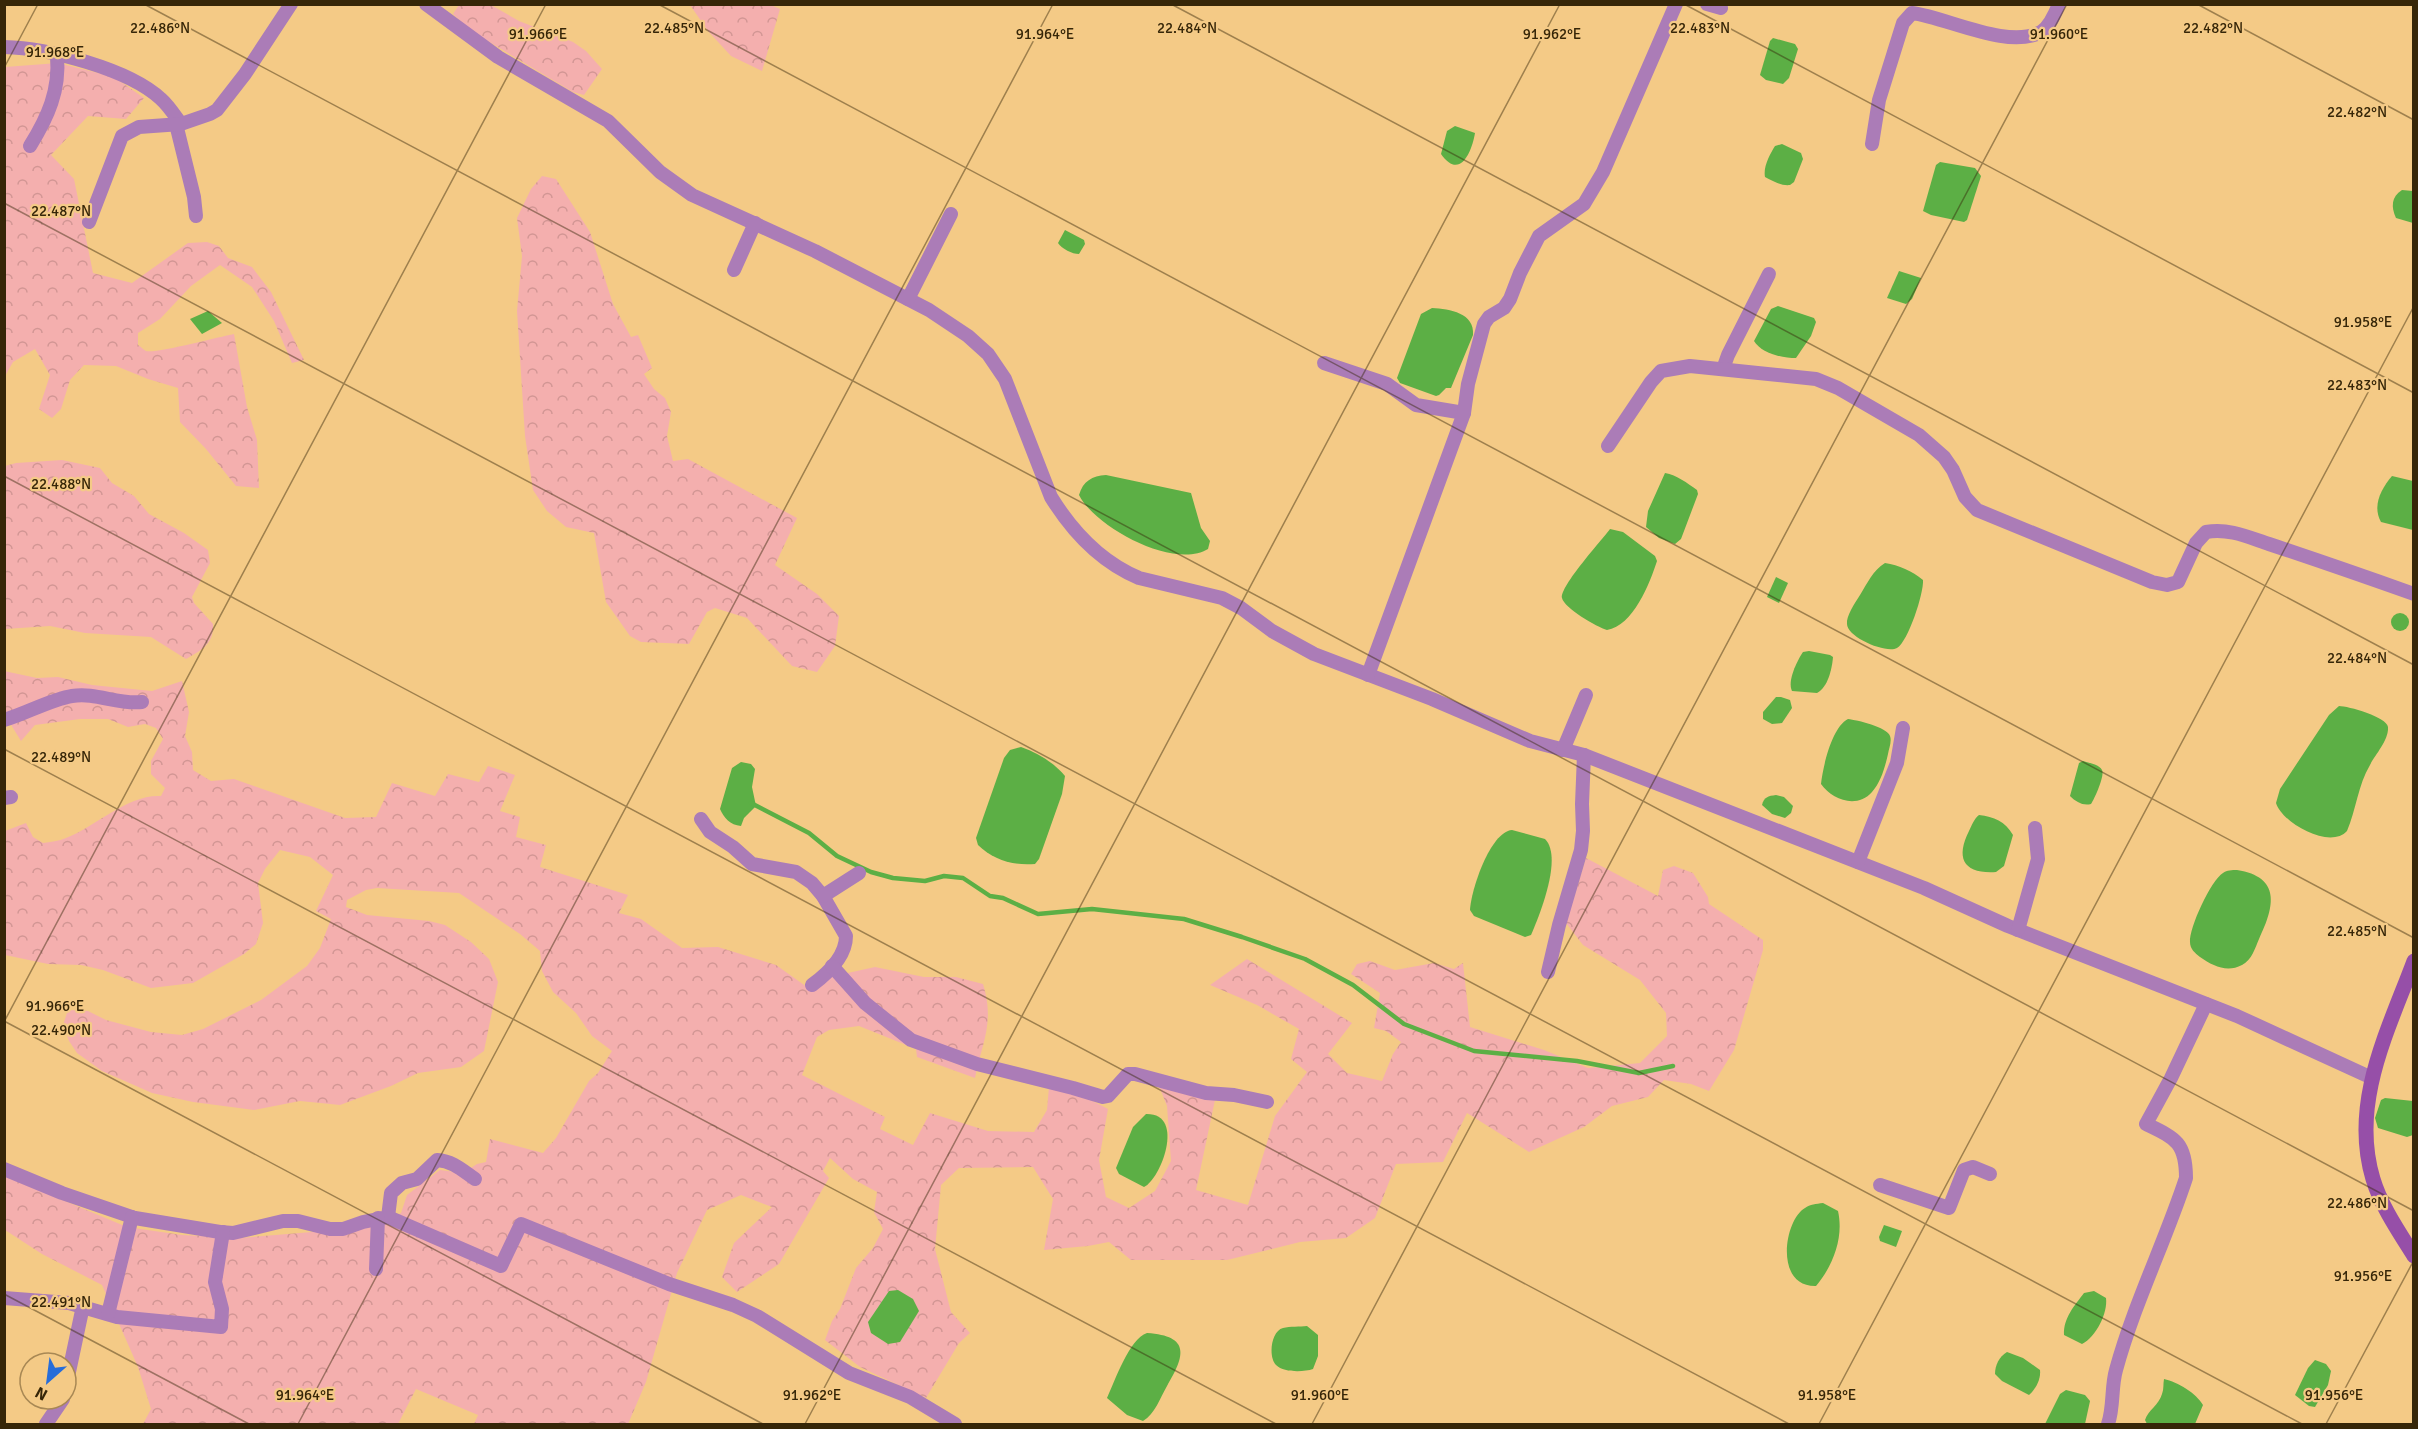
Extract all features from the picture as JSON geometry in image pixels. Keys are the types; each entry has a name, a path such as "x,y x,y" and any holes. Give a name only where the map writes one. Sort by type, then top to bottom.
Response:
{"main road":[{"path":"2414,961 2372,1078 2365,1136 2373,1180 2386,1208 2414,1256"}],"street":[{"path":"89,222 122,135 139,127 178,124 217,110 245,74 291,4"},
{"path":"426,4 498,57 608,121 673,184 692,195 815,251 908,299 950,323 988,354 1005,380 1055,504 1072,528 1113,565 1138,578 1222,598 1241,608 1294,644 1368,675 1530,741 1584,755 1924,888 2018,930 2206,1004 2372,1078"},
{"path":"1368,675 1464,413 1468,384 1484,324 1489,317 1504,308 1510,299 1539,236 1584,204 1603,172 1676,4"},
{"path":"1872,144 1879,100 1903,23 1912,13 1928,15 1962,27 2012,37 2040,32 2048,26 2059,4"},
{"path":"4,47 57,56 113,70 136,80 161,99 178,124 194,196 196,216"},
{"path":"30,146 43,126 54,97 58,72 57,56"},
{"path":"908,299 951,214"},
{"path":"734,270 755,223"},
{"path":"1723,369 1769,274"},
{"path":"1324,363 1387,384 1416,405 1464,413"},
{"path":"1608,446 1651,382 1661,371 1690,366 1816,379 1838,388 1919,435 1953,470 1965,497 1977,510 2152,582 2167,585 2178,582 2196,543 2206,532 2218,531 2240,533 2414,594"},
{"path":"4,720 70,696 96,695 134,703 142,702"},
{"path":"1563,750 1586,695"},
{"path":"1858,862 1897,763 1903,728"},
{"path":"1548,972 1581,850 1584,755"},
{"path":"701,819 710,832 733,847 752,864 796,872 812,883 823,896 846,936 846,943 832,966 812,985"},
{"path":"2018,930 2038,859 2035,828"},
{"path":"823,896 859,873"},
{"path":"832,966 865,1003 911,1040 977,1065 1103,1097 1108,1096 1128,1074 1135,1074 1206,1093 1234,1095 1267,1102"},
{"path":"2108,1425 2112,1414 2115,1372 2139,1301 2186,1178 2182,1150 2173,1137 2146,1124 2172,1078 2206,1004"},
{"path":"376,1269 383,1218 391,1193 402,1183 417,1179 437,1160 454,1164 475,1179"},
{"path":"1880,1185 1949,1208 1964,1170 1973,1167 1990,1174"},
{"path":"4,1169 62,1193 132,1217 223,1232 233,1233 282,1221 298,1221 330,1229 343,1228 383,1218 501,1266 521,1224 669,1284 733,1305 757,1316 841,1368 910,1397 955,1425"},
{"path":"108,1314 132,1217"},
{"path":"4,1298 83,1306 108,1314 163,1323 221,1327 222,1309 215,1282 223,1232"},
{"path":"73,1351 83,1306"},
{"path":"45,1425 55,1411"}],"green space":[{"path":"459,5 491,5 519,21 573,42 586,51 602,69 584,95 573,92 471,31 453,14"},
{"path":"690,5 771,5 780,9 762,71 731,56 708,31"},
{"path":"58,63 114,77 144,98 126,119 88,116 51,155 74,179 93,273 132,283 188,243 207,242 219,246 228,258 252,267 271,292 304,360 292,363 274,321 252,287 220,265 191,286 160,319 138,333 138,345 146,351 174,348 234,334 247,407 257,440 259,488 236,486 180,422 178,388 116,366 84,365 70,380 61,409 52,418 39,409 50,375 35,349 13,362 5,376 5,67"},
{"path":"542,176 556,179 590,232 613,304 631,337 638,335 652,368 644,374 654,389 665,398 671,412 667,436 673,461 688,459 797,518 775,565 817,594 839,616 835,646 817,672 792,666 747,618 715,608 707,612 689,644 641,642 630,636 606,602 594,533 566,527 547,511 533,490 525,436 517,311 522,256 517,218 531,189"},
{"path":"62,460 100,468 112,483 134,496 149,514 184,533 208,550 210,563 192,597 194,603 213,624 213,631 206,646 186,659 151,637 85,633 50,626 5,629 5,466 16,463"},
{"path":"4,671 37,678 58,677 92,685 152,691 182,681 189,712 185,736 192,752 193,770 211,781 234,779 345,818 376,817 392,783 435,796 448,774 479,782 488,766 515,775 500,811 520,817 516,837 546,845 540,867 628,895 619,913 641,919 682,948 718,947 776,965 807,987 834,976 875,967 924,977 956,977 983,984 988,1021 975,1078 917,1057 916,1049 859,1026 829,1030 817,1037 802,1075 885,1117 880,1129 913,1145 930,1113 988,1131 1034,1132 1047,1110 1049,1087 1081,1095 1108,1109 1099,1160 1106,1197 1129,1208 1155,1191 1171,1161 1167,1106 1159,1086 1215,1100 1196,1190 1248,1205 1275,1116 1307,1072 1291,1059 1299,1029 1257,1005 1210,985 1247,959 1352,1023 1328,1054 1347,1073 1382,1081 1393,1054 1401,1042 1386,1031 1374,1028 1380,993 1351,974 1357,964 1370,961 1395,970 1434,963 1454,969 1463,963 1470,1027 1544,1050 1588,1068 1640,1063 1667,1036 1666,1013 1640,980 1583,945 1566,923 1586,858 1658,896 1663,870 1674,866 1693,873 1708,897 1709,904 1763,940 1763,950 1734,1050 1709,1091 1691,1084 1664,1080 1648,1097 1612,1106 1584,1127 1529,1152 1467,1113 1443,1162 1396,1164 1375,1218 1346,1238 1300,1242 1227,1260 1131,1260 1109,1242 1044,1250 1053,1199 1033,1167 959,1168 941,1185 935,1249 951,1312 970,1333 959,1343 926,1398 860,1367 825,1340 856,1268 873,1248 883,1229 874,1212 877,1192 853,1179 830,1158 823,1171 829,1178 779,1264 737,1292 722,1277 734,1243 772,1207 741,1195 707,1210 677,1273 646,1382 628,1424 474,1424 478,1415 416,1389 398,1424 143,1424 151,1409 138,1367 102,1285 42,1254 5,1230 5,1176 127,1227 182,1235 240,1238 375,1226 401,1213 407,1195 440,1170 463,1173 477,1164 486,1162 490,1139 543,1153 556,1138 589,1081 598,1073 612,1051 592,1036 576,1013 553,992 542,971 540,951 520,934 459,893 377,888 366,890 347,900 346,907 367,915 429,921 445,925 471,942 489,959 498,982 484,1051 461,1067 418,1073 340,1105 300,1101 254,1110 193,1102 152,1093 102,1071 77,1053 69,1041 63,1025 68,1010 88,1011 106,1020 151,1032 182,1035 203,1029 261,1000 307,966 320,948 331,919 316,911 333,875 310,857 280,850 265,869 258,883 263,923 256,944 244,954 193,983 151,988 103,970 81,965 48,964 5,955 5,831 26,823 33,837 43,843 60,840 136,800 161,796 165,788 151,774 151,761 163,739 156,728 145,724 128,727 108,719 80,719 35,725 21,741 5,715"}],"shaded area":[{"path":"1773,38 1795,44 1798,49 1789,78 1783,84 1766,80 1760,75 1770,41"},
{"path":"1455,126 1475,133 1468,155 1459,164 1454,165 1441,154 1447,131"},
{"path":"1782,144 1801,153 1803,159 1794,182 1790,185 1780,184 1765,177 1766,165 1771,153 1775,146"},
{"path":"1940,162 1975,168 1981,176 1967,220 1964,222 1923,211 1936,165"},
{"path":"2402,190 2413,191 2413,223 2396,218 2394,214 2394,199"},
{"path":"1065,230 1084,240 1085,244 1079,254 1067,251 1058,243"},
{"path":"1899,271 1921,278 1912,299 1906,304 1887,298"},
{"path":"1778,306 1814,318 1816,322 1811,336 1796,358 1772,354 1762,349 1754,341 1771,309"},
{"path":"1432,308 1460,314 1466,317 1473,328 1473,335 1451,388 1446,388 1436,396 1400,383 1397,378 1421,314"},
{"path":"208,311 222,323 202,334 190,319"},
{"path":"1665,473 1686,482 1697,490 1698,494 1681,539 1675,544 1659,538 1646,527 1648,511"},
{"path":"1106,475 1191,493 1201,528 1210,541 1208,549 1193,554 1176,554 1156,550 1118,532 1101,520 1079,495 1089,480"},
{"path":"2392,476 2413,481 2413,530 2381,522 2378,516 2379,498 2384,486"},
{"path":"1610,529 1623,532 1655,556 1657,561 1645,591 1632,612 1625,621 1607,630 1574,612 1562,598 1574,574"},
{"path":"1885,563 1905,569 1923,580 1921,595 1906,637 1897,648 1892,649 1885,649 1860,639 1853,634 1847,624 1851,610 1868,582 1877,569"},
{"path":"1776,577 1788,583 1779,603 1767,597"},
{"path":"2396,613 2404,613 2409,618 2407,629 2396,631 2391,626 2391,618"},
{"path":"1809,651 1833,657 1829,677 1824,687 1817,693 1792,691 1791,682 1796,666 1803,652"},
{"path":"1776,697 1790,700 1792,708 1782,723 1772,724 1763,719 1763,712"},
{"path":"2339,706 2374,716 2386,723 2388,732 2363,781 2347,831 2339,836 2319,836 2297,826 2280,811 2276,803 2280,789 2329,715"},
{"path":"1848,719 1878,727 1888,733 1891,740 1884,769 1875,788 1866,797 1852,801 1838,798 1821,784 1833,738 1842,723"},
{"path":"1021,747 1045,758 1065,776 1062,794 1039,859 1035,864 1012,863 990,855 978,845 976,838 1004,758 1010,750"},
{"path":"2083,761 2099,766 2103,773 2091,804 2080,803 2070,796 2079,763"},
{"path":"741,762 751,764 755,769 752,787 756,806 744,818 741,826 728,820 720,809 732,768"},
{"path":"1776,795 1784,797 1793,806 1791,813 1785,818 1772,814 1762,805 1767,797"},
{"path":"1979,815 1999,820 2013,835 2004,866 1996,872 1976,870 1965,863 1963,857 1965,841 1973,822"},
{"path":"1512,830 1545,839 1550,847 1552,859 1548,886 1540,914 1531,935 1525,937 1474,916 1470,910 1478,876 1489,851 1504,833"},
{"path":"2230,870 2237,870 2261,879 2268,886 2271,905 2251,957 2242,965 2226,968 2200,957 2193,951 2190,942 2197,916 2218,877"},
{"path":"2385,1098 2413,1101 2413,1135 2407,1137 2378,1128 2375,1118 2381,1100"},
{"path":"1146,1114 1158,1117 1165,1124 1167,1135 1163,1160 1151,1182 1144,1187 1119,1174 1116,1168 1133,1127"},
{"path":"1823,1203 1838,1211 1839,1231 1836,1251 1816,1286 1803,1283 1794,1276 1789,1265 1788,1238 1792,1225 1805,1208"},
{"path":"1884,1225 1902,1231 1896,1247 1880,1241 1879,1237"},
{"path":"898,1290 913,1299 919,1311 900,1342 888,1344 871,1333 868,1322 889,1291"},
{"path":"2094,1291 2106,1298 2105,1311 2092,1336 2082,1344 2064,1335 2065,1323 2084,1293"},
{"path":"1307,1326 1318,1335 1318,1356 1313,1369 1294,1371 1280,1368 1272,1356 1273,1339 1276,1334 1283,1328"},
{"path":"1147,1333 1171,1338 1180,1349 1180,1357 1157,1405 1143,1421 1127,1415 1107,1398 1134,1343"},
{"path":"2007,1352 2023,1358 2040,1370 2038,1384 2029,1395 2002,1381 1995,1374 1998,1362"},
{"path":"2315,1360 2326,1364 2331,1371 2328,1385 2315,1407 2309,1406 2295,1395 2308,1368"},
{"path":"2164,1379 2186,1389 2203,1405 2195,1424 2147,1424 2146,1416 2162,1394"},
{"path":"2066,1390 2085,1395 2090,1401 2085,1424 2045,1424 2060,1394"}],"waterway":[{"path":"751,803 809,833 837,856 871,872 893,878 925,881 944,876 963,878 990,896 1003,898 1038,914 1092,909 1184,919 1242,937 1305,959 1353,985 1404,1024 1474,1051 1577,1061 1639,1073 1673,1066"}]}
